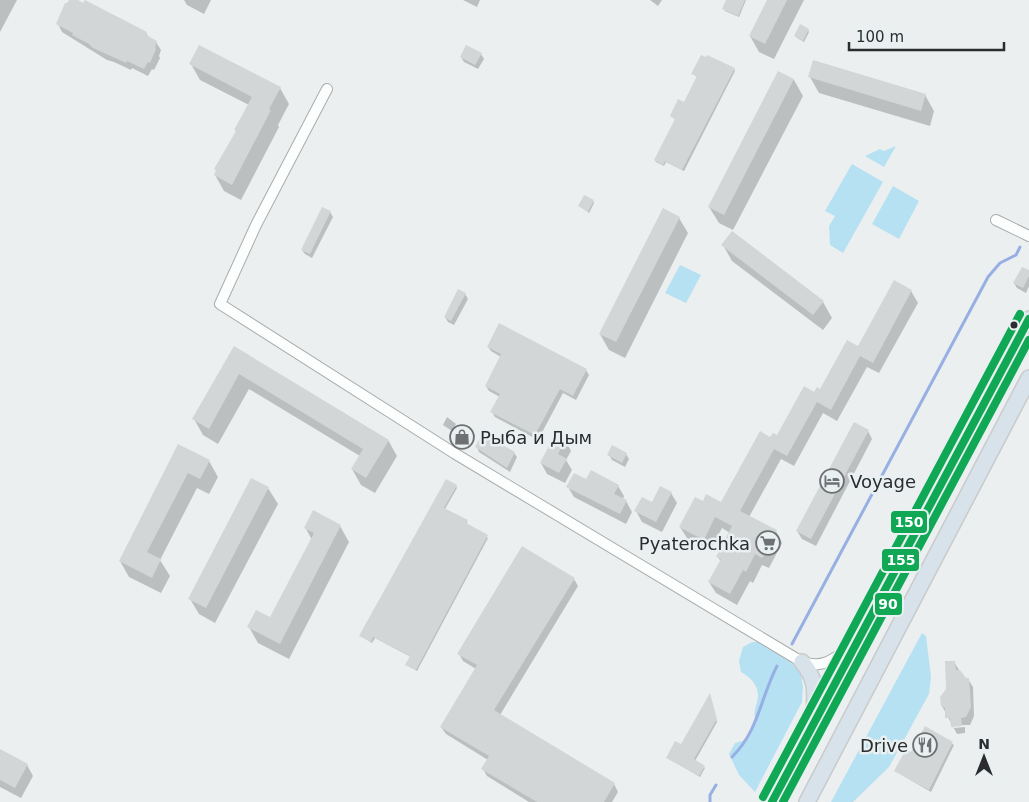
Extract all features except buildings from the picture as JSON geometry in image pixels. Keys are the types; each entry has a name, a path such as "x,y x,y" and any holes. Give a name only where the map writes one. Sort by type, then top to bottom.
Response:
{"highway":[{"path":"772,802 1029,319"},
{"path":"807,802 1029,378"},
{"path":"802,662 811,673 814,681 814,722"}],"street":[{"path":"326,89 256,225 220,304 454,453 802,662 817,665 825,664 855,644"},
{"path":"996,220 1029,236"}],"shaded area":[{"path":"896,146 884,167 865,156 880,149 884,151"},
{"path":"852,164 883,182 843,253 830,245 829,226 835,216 825,211"},
{"path":"893,186 919,201 899,239 872,224"},
{"path":"680,265 701,275 686,303 665,293"},
{"path":"922,633 926,636 931,677 929,694 889,767 853,802 831,802"},
{"path":"752,642 760,642 797,666 803,686 802,702 755,792 739,775 729,754 735,743 746,740 756,722 754,714 758,697 757,688 749,677 741,672 739,661 743,647"}],"waterway":[{"path":"792,644 988,277 1000,263 1016,255 1020,247"},
{"path":"732,757 741,747 754,725 777,666"},
{"path":"710,802 710,795 716,785"}],"transit line":[{"name":"150","path":"763,797 1020,314"},
{"name":"155","path":"772,802 1029,319"},
{"name":"90","path":"783,802 1029,340"}],"place":[{"name":"Рыба и Дым","path":"462,437"},
{"name":"Voyage","path":"832,481"},
{"name":"Pyaterochka","path":"768,543"},
{"name":"Drive","path":"925,745"}]}
